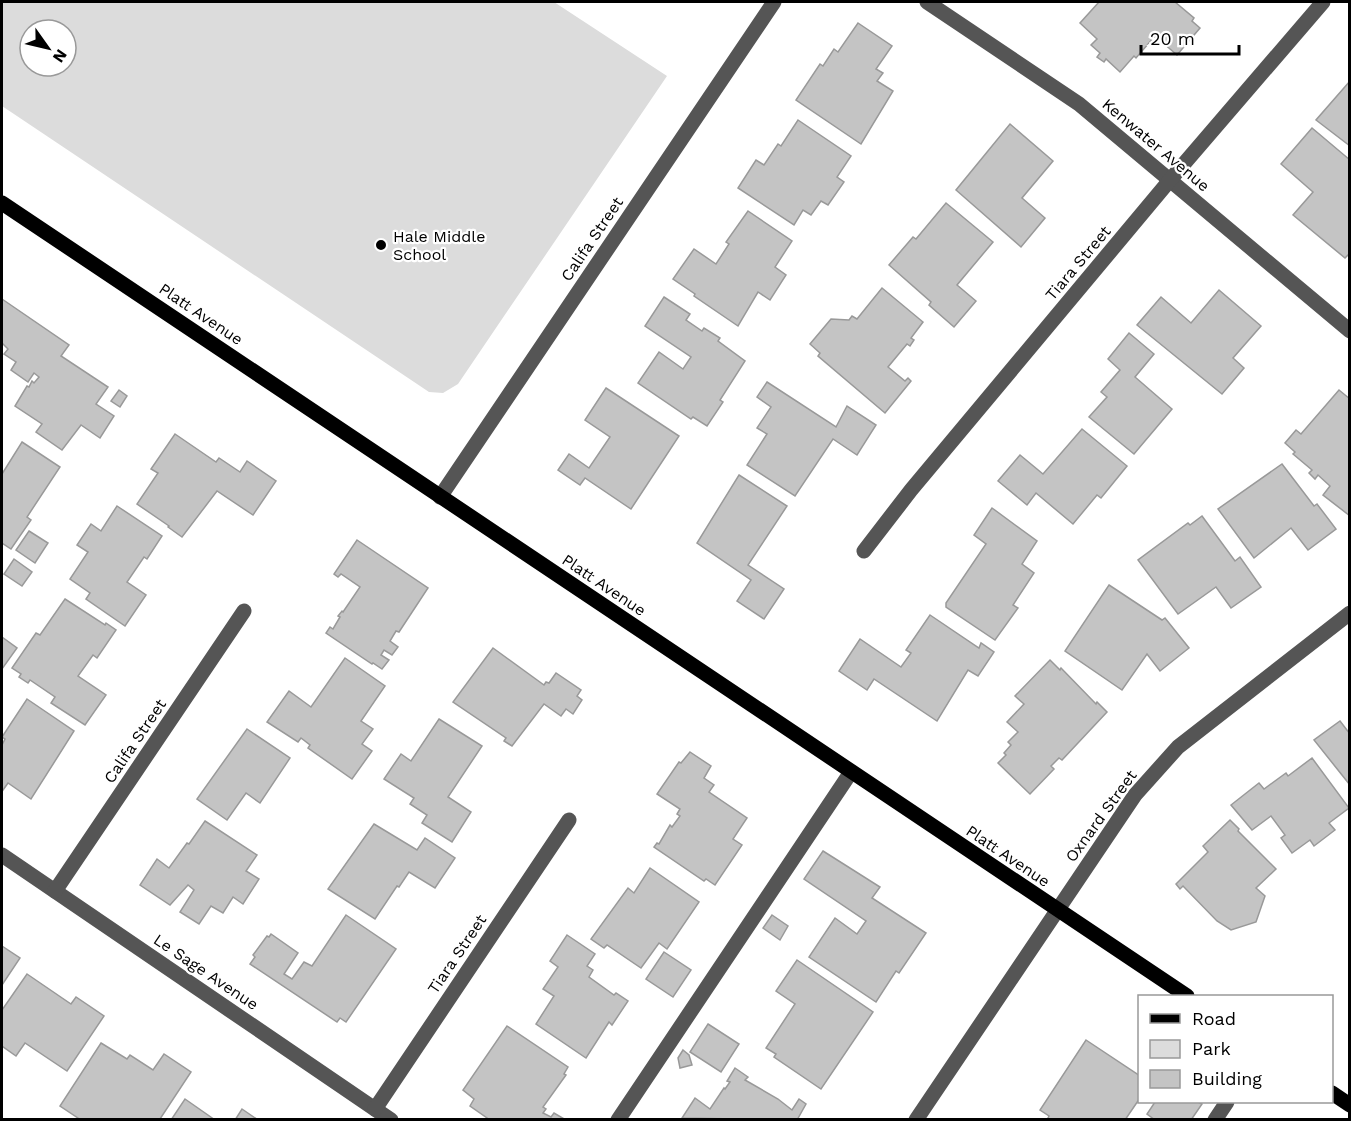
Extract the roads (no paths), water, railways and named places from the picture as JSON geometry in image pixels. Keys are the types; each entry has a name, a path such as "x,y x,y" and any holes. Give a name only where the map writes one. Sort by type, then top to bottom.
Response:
{"main road":[{"name":"Platt Avenue","path":"2,202 1185,995"},
{"path":"1333,1094 1350,1105"}],"street":[{"name":"Califa Street","path":"440,497 774,2"},
{"name":"Kenwater Avenue","path":"927,2 1079,104 1350,331"},
{"name":"Tiara Street","path":"864,551 919,481 1170,180 1323,2"},
{"name":"Califa Street","path":"55,891 244,612"},
{"name":"Oxnard Street","path":"916,1119 1135,795 1178,747 1350,613"},
{"path":"618,1119 851,772"},
{"name":"Tiara Street","path":"375,1109 569,820"},
{"name":"Le Sage Avenue","path":"2,855 391,1119"},
{"path":"1215,1119 1226,1103"}],"place":[{"name":"Hale Middle School","path":"381,245"}]}
